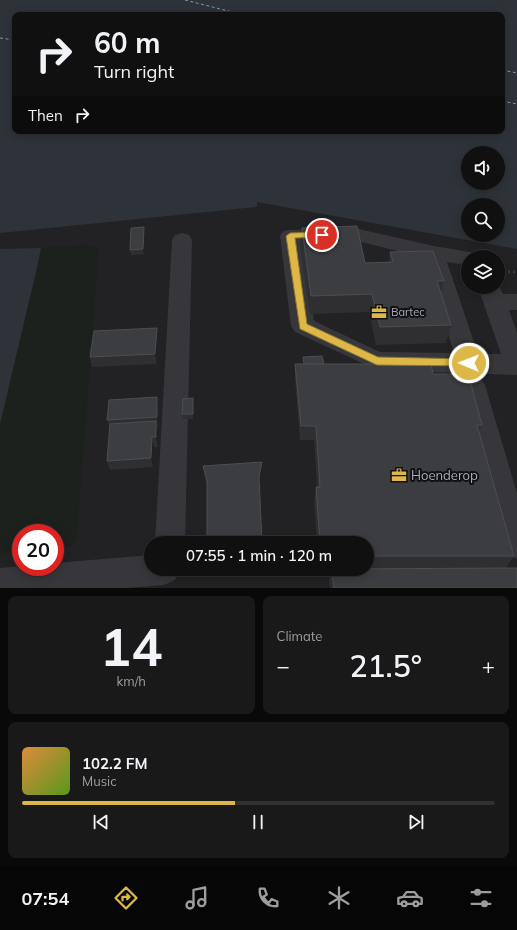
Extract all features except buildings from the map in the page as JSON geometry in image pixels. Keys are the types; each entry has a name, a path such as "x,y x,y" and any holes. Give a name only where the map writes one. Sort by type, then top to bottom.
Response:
{"street":[{"path":"461,257 434,253 354,234 290,236 303,326 377,361 470,374 517,364 492,294"},
{"path":"170,536 182,240"},
{"path":"434,253 470,374 509,490 517,544"},
{"path":"492,294 517,302"},
{"path":"0,584 144,571"}],"path":[{"path":"505,271 517,272"}],"shaded area":[{"path":"0,0 517,0 517,249 478,242 505,242 505,198 461,198 461,239 257,202 257,207 0,233"},
{"path":"263,197 461,234 461,242 505,242 505,234 517,234 517,588 0,588 0,212"},
{"path":"84,245 99,248 77,536 72,546 64,546 64,524 12,524 12,552 0,553 0,424 41,248"},
{"path":"41,248 36,272 0,424 0,249"}],"ferry route":[{"path":"185,0 232,12"},
{"path":"0,38 12,40"},
{"path":"505,71 517,73"},
{"path":"505,102 517,104"}],"place":[{"name":"Bartec","path":"379,312"},
{"name":"Hoenderop","path":"399,475"}],"route":[{"path":"322,235 290,236 303,326 377,361 469,363"}]}
